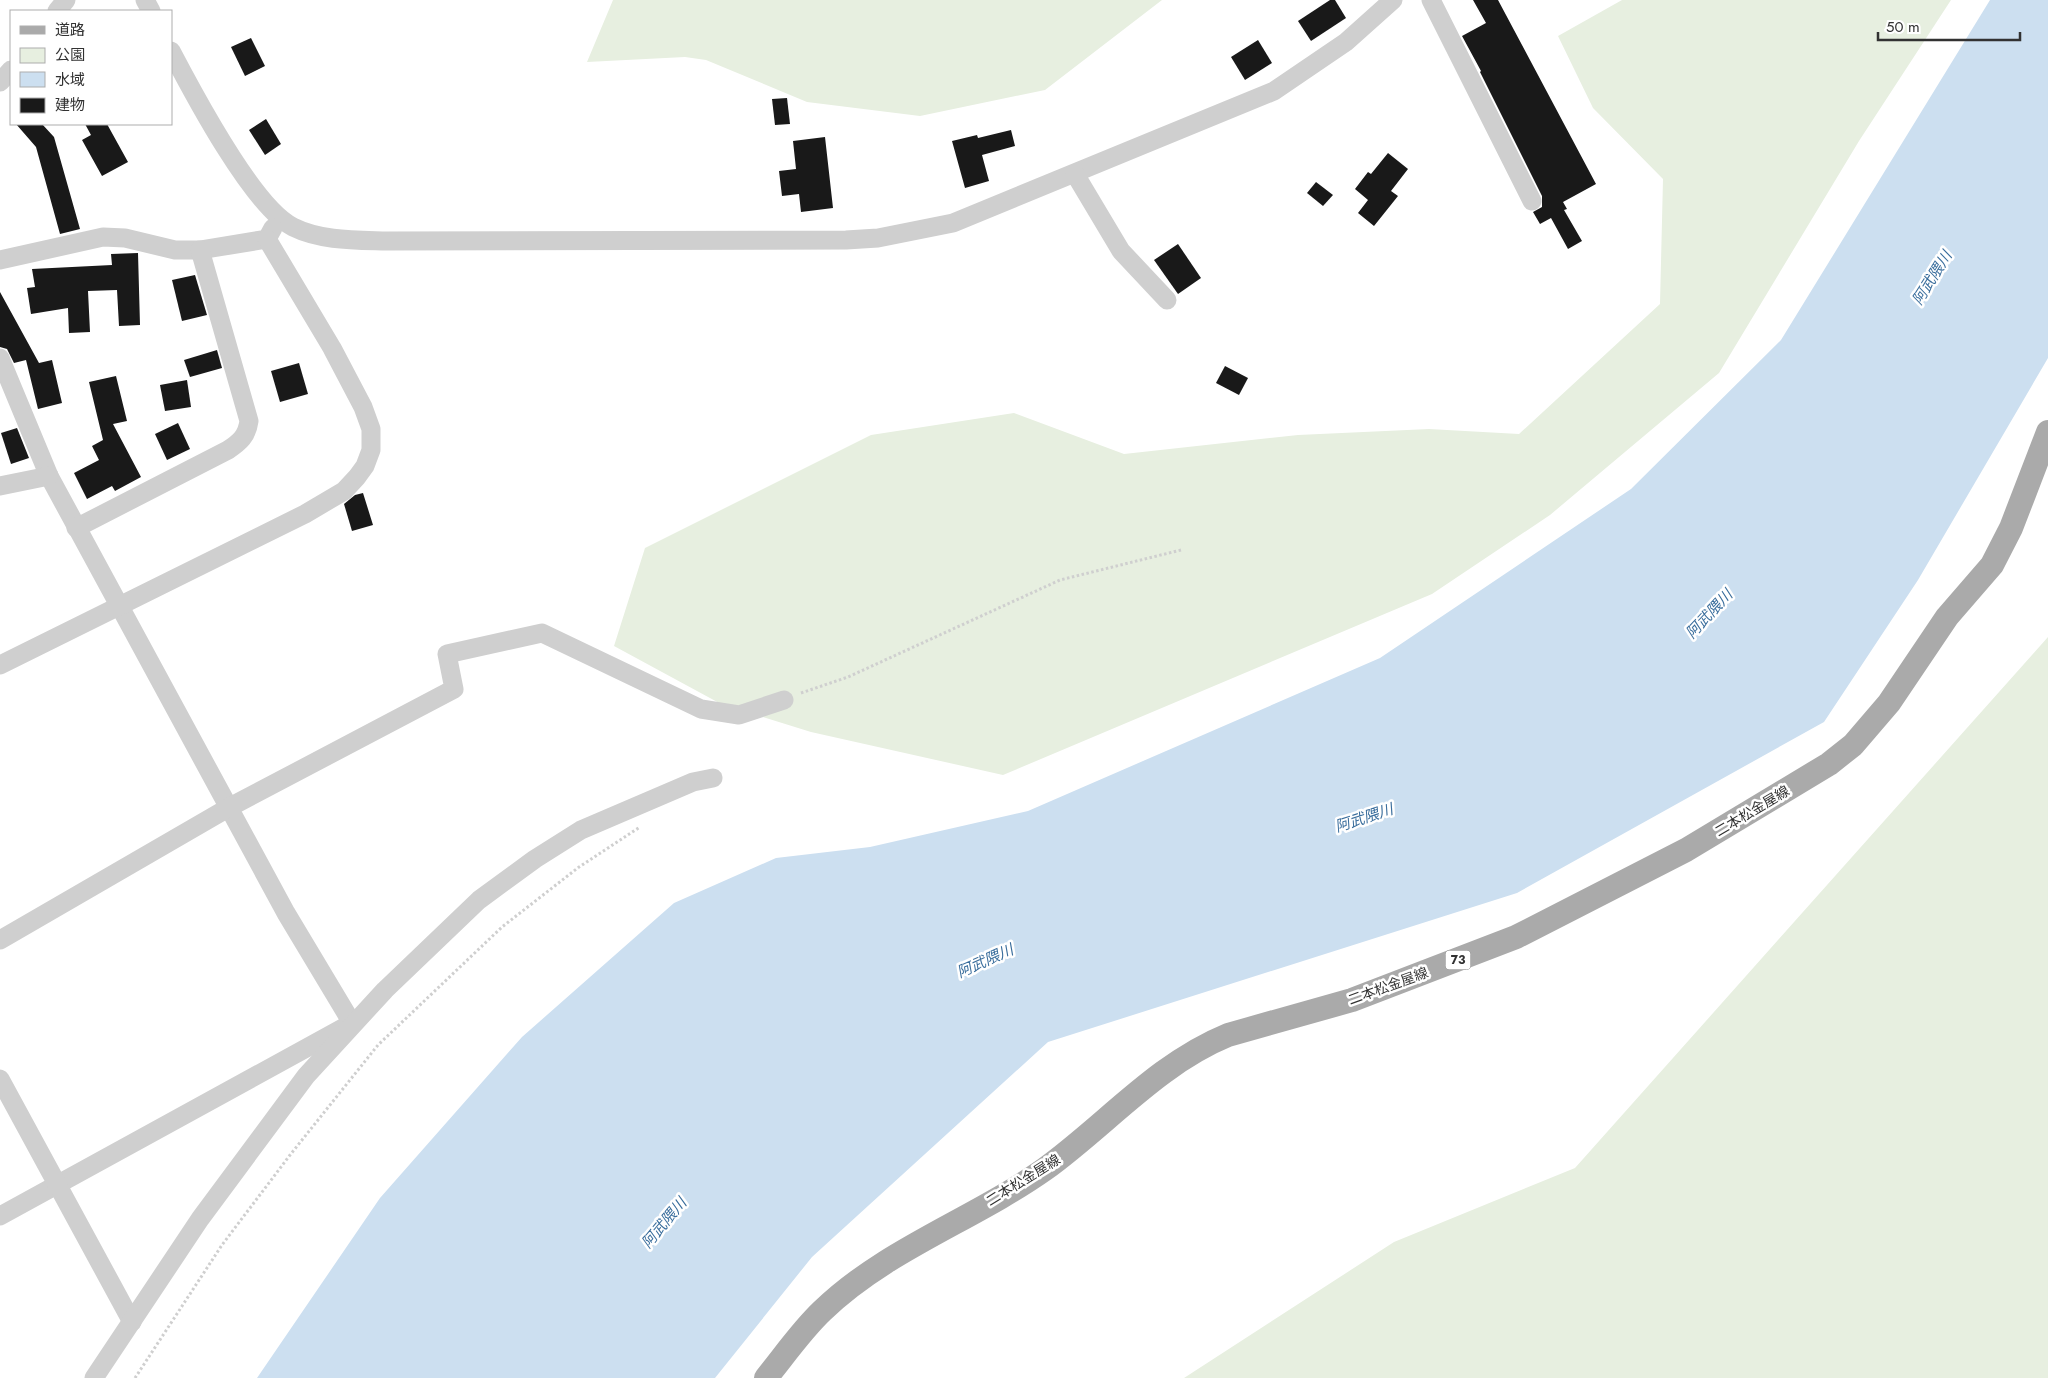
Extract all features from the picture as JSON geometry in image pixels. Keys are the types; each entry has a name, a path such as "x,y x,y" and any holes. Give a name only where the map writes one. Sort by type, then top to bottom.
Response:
{"main road":[{"name":"二本松金屋線","path":"766,1378 821,1312 846,1291 898,1254 1007,1194 1045,1168 1164,1072 1211,1042 1228,1035 1352,1000 1516,937 1686,850 1829,764 1853,745 1889,703 1947,617 1992,565 2011,528 2048,432"}],"street":[{"path":"58,10 66,0"},
{"path":"172,53 208,117 255,191 280,218 307,232 356,240 854,240 888,237 953,223 1274,91 1346,42 1393,0"},
{"path":"1431,0 1532,202"},
{"path":"0,82 10,71"},
{"path":"1075,174 1121,251 1167,300"},
{"path":"0,260 103,237 125,238 175,250 200,250 267,239 280,218"},
{"path":"0,665 305,514 344,491 365,466 371,450 372,429 363,407 332,348 267,239"},
{"path":"76,528 228,450 241,441 247,432 249,421 200,250"},
{"path":"0,358 49,476 76,528 286,913 352,1023"},
{"path":"0,486 49,476"},
{"path":"0,940 228,808 454,689 447,654 542,633 701,709 739,715 784,700"},
{"path":"94,1378 206,1211 306,1076 352,1023 479,900 535,859 589,826 692,782 713,778"},
{"path":"0,1216 352,1023"},
{"path":"0,1079 132,1322"}],"path":[{"path":"784,700 820,685 848,677 1060,580 1181,550"},
{"path":"135,1378 222,1245 296,1147 378,1046 502,927 579,866 643,825"}],"green space":[{"path":"613,0 1162,0 1045,90 920,116 807,102 706,60 685,57 587,62"},
{"path":"1622,0 1951,0 1859,141 1719,373 1550,515 1432,594 1003,775 811,732 721,704 614,646 645,548 871,435 1014,413 1124,454 1298,435 1429,429 1519,434 1660,304 1663,179 1593,108 1558,36"},
{"path":"2048,637 2048,1378 1184,1378 1394,1242 1575,1168"}],"water":[{"name":"阿武隈川","path":"1990,0 2048,0 2048,358 1918,580 1824,722 1517,893 1048,1042 812,1257 715,1378 257,1378 380,1198 522,1037 674,903 776,858 870,847 1028,811 1380,658 1631,489 1781,340"}],"building":[{"path":"1330,0 1335,0 1346,18 1311,41 1298,21"},
{"path":"1473,0 1498,0 1596,184 1563,202 1567,209 1564,210 1582,241 1568,249 1551,218 1540,224 1533,212 1542,207 1542,196 1462,36 1486,23"},
{"path":"251,38 265,66 245,76 231,47"},
{"path":"1258,40 1272,63 1245,80 1231,57"},
{"path":"787,98 790,124 775,125 772,99"},
{"path":"266,119 281,144 265,155 249,130"},
{"path":"17,125 43,125 54,137 80,229 60,234 36,147"},
{"path":"86,125 108,125 128,162 102,176 82,140 91,135"},
{"path":"1011,130 1015,146 982,155 989,181 965,188 952,141 977,135 978,138"},
{"path":"825,137 833,208 801,212 799,194 782,196 779,171 796,169 793,141"},
{"path":"1388,153 1408,169 1391,191 1398,196 1374,226 1358,213 1368,200 1355,189 1368,172 1371,174"},
{"path":"1316,182 1333,195 1323,206 1307,193"},
{"path":"1178,244 1201,278 1178,294 1154,260"},
{"path":"138,253 140,325 119,326 117,290 88,291 90,332 69,333 68,308 31,314 27,288 35,287 32,269 112,265 111,254"},
{"path":"195,275 207,315 182,321 172,280"},
{"path":"0,292 39,363 52,360 62,403 38,409 26,360 14,363 7,349 0,347"},
{"path":"217,350 222,368 190,377 184,360"},
{"path":"299,363 308,394 280,402 271,371"},
{"path":"1225,366 1248,378 1239,395 1216,383"},
{"path":"116,376 127,421 113,424 141,477 115,491 112,486 87,499 74,473 99,460 92,446 103,440 89,382"},
{"path":"187,380 191,407 165,411 160,385"},
{"path":"178,423 190,449 167,460 155,434"},
{"path":"17,428 29,458 11,464 1,433"},
{"path":"363,493 373,525 352,531 344,504 355,495"}]}
